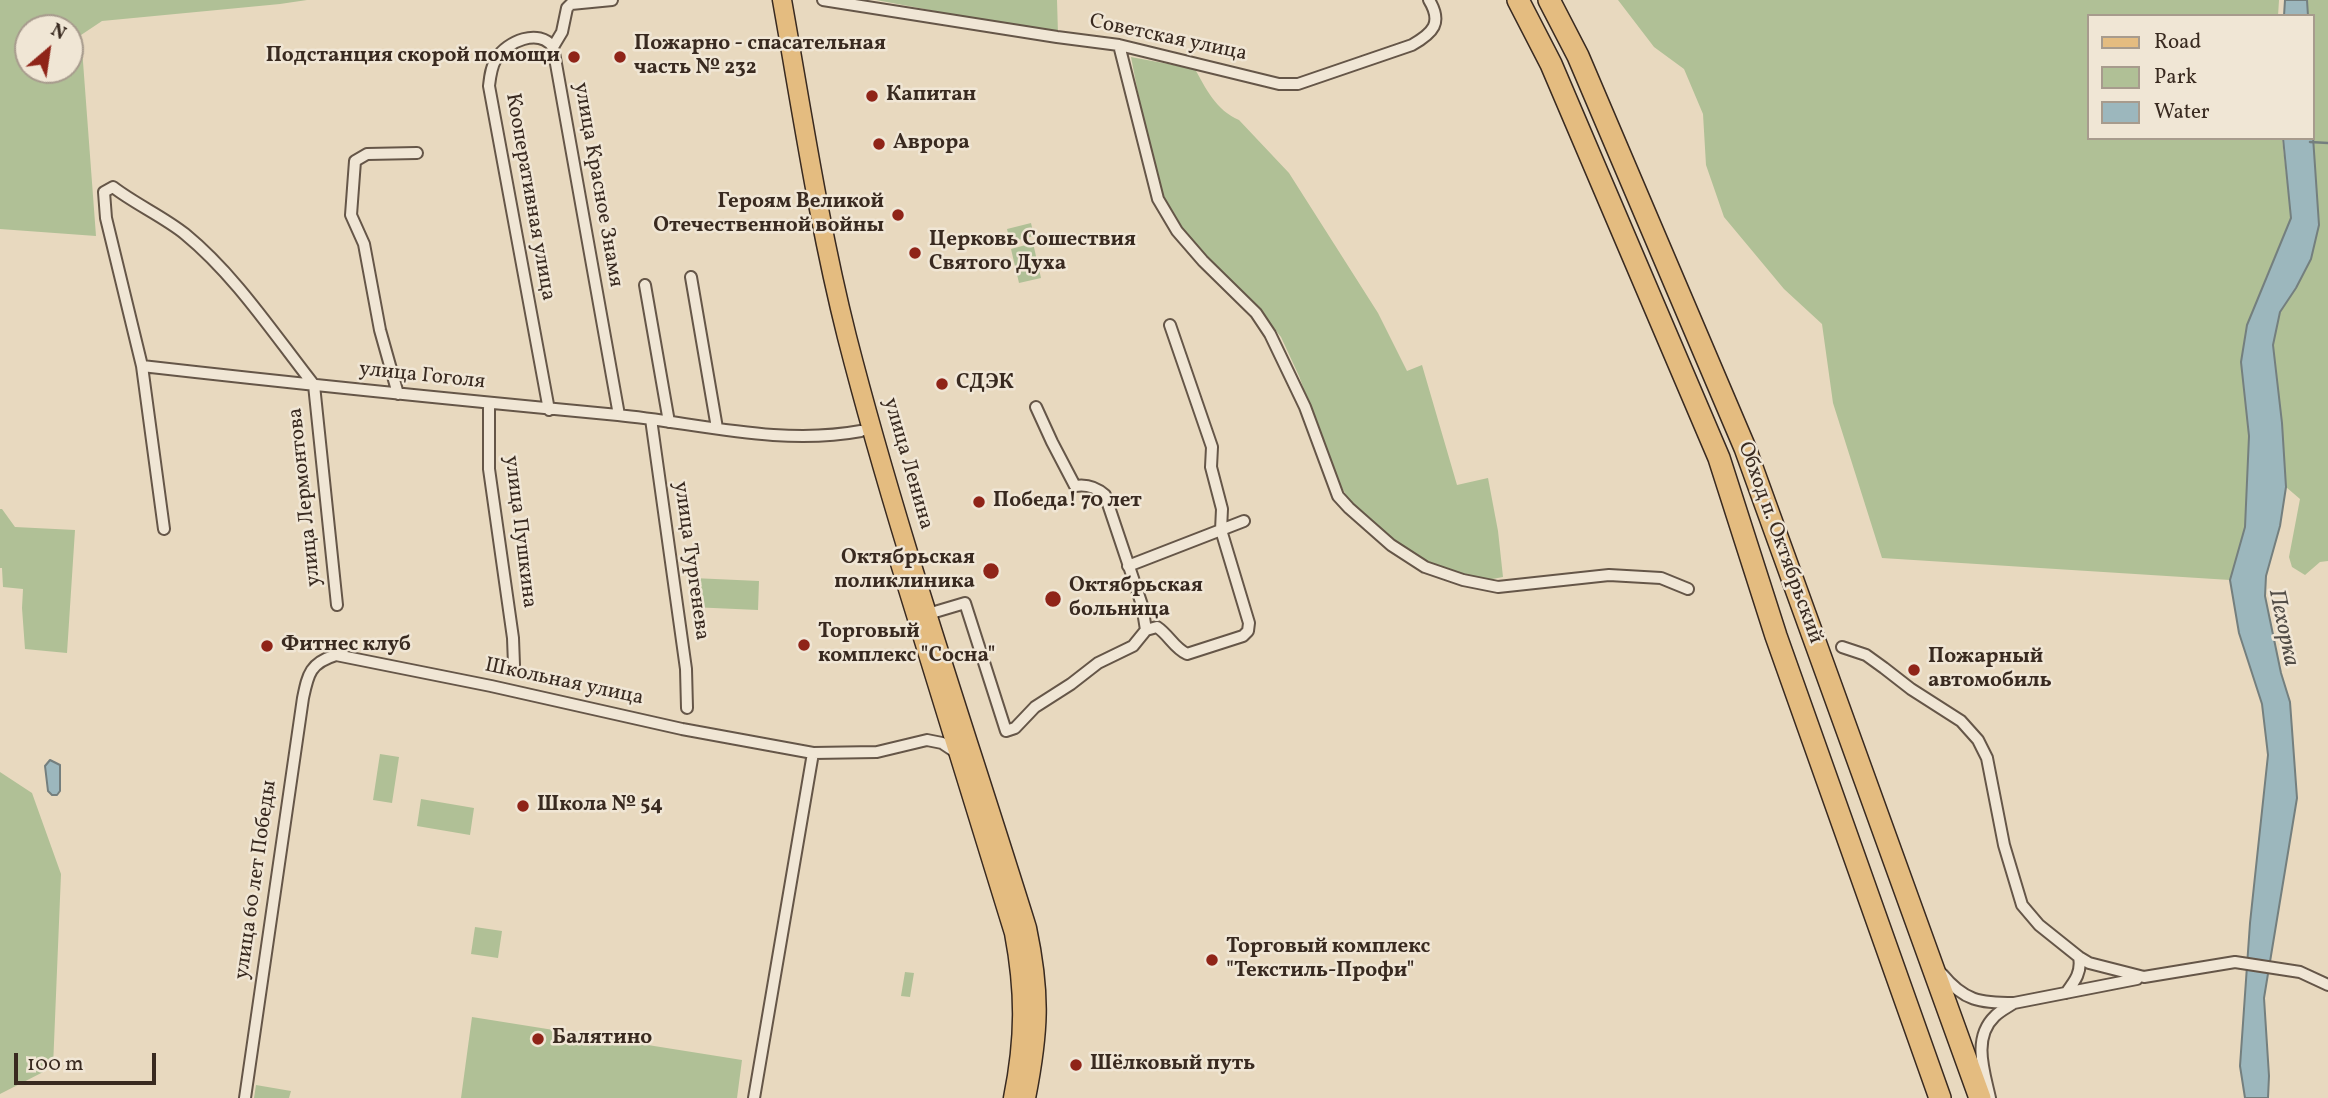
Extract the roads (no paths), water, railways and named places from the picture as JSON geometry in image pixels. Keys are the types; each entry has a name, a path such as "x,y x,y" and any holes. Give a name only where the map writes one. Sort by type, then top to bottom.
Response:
{"highway":[{"name":"Обход п. Октябрьский","path":"1518,0 1551,64 1719,458 1776,636 1940,1098"},
{"name":"Обход п. Октябрьский","path":"1549,0 1577,56 1745,448 1980,1098"}],"main road":[{"name":"улица Ленина","path":"770,0 819,261 840,354 1014,933 1023,995 1023,1030 1013,1098"},
{"name":"улица Ленина","path":"782,0 830,260 847,336 928,614 1027,928 1034,963 1038,1018 1026,1098"}],"street":[{"path":"553,47 562,32 567,8 571,5 612,0"},
{"name":"Советская улица","path":"823,0 1119,45 1279,84 1298,84 1412,45 1426,37 1436,23 1436,15 1429,0"},
{"name":"Кооперативная улица","path":"549,410 489,86 495,61 501,52 514,43 540,37 548,40 553,47"},
{"path":"1119,45 1158,199 1177,231 1256,313 1270,334 1305,407 1338,496 1391,545 1424,567 1463,580 1498,587 1609,575 1661,578 1688,589"},
{"name":"улица Красное Знамя","path":"553,47 619,415"},
{"path":"398,394 380,330 364,244 351,215 355,161 367,154 417,153"},
{"path":"164,529 142,366 106,218 104,192 113,187 138,206 184,233 227,274 314,385"},
{"path":"691,277 717,428"},
{"name":"улица Красное Знамя","path":"645,285 669,422"},
{"path":"928,614 965,604 1006,731 1015,728 1035,707 1098,663 1133,646 1146,630 1157,627 1165,632 1179,650 1187,654 1243,636 1248,631 1221,530 1222,509 1211,467 1212,447 1170,325"},
{"name":"улица Гоголя","path":"142,366 549,410 619,415 774,435 805,436 861,430"},
{"name":"улица Лермонтова","path":"314,385 337,605"},
{"name":"улица Пушкина","path":"489,403 489,470 513,638 514,665"},
{"path":"1036,407 1075,486 1084,484 1097,488 1105,495 1142,605 1146,630"},
{"name":"улица Тургенева","path":"650,419 686,669 687,708"},
{"path":"1129,565 1244,520"},
{"path":"1842,647 1866,656 1884,668 1961,721 1978,740 1987,758 2004,845 2022,905 2039,925 2090,963 2144,977"},
{"name":"Школьная улица","path":"312,670 320,660 336,655 491,686 682,729 813,753 877,752 927,740"},
{"name":"улица 60 лет Победы","path":"245,1098 303,698 312,670"},
{"path":"927,740 938,730 946,714"},
{"path":"927,740 943,743 959,754"},
{"path":"754,1098 813,753"},
{"path":"1927,957 1955,990 1974,1000 2014,1003 2235,962 2300,972 2328,985"},
{"path":"2066,993 2081,966 2079,957"},
{"path":"2090,963 2097,986"},
{"path":"1990,1098 1980,1053 1983,1032 1995,1015 2014,1003"}],"water":[{"path":"2285,0 2307,0 2308,14 2284,14"},
{"path":"2283,140 2313,140 2319,225 2311,259 2280,312 2273,345 2286,487 2280,526 2266,576 2265,596 2281,673 2290,702 2297,798 2264,998 2268,1098 2245,1098 2240,1066 2250,923 2268,755 2262,704 2239,633 2230,580 2245,527 2249,436 2241,362 2247,325 2291,218"},
{"path":"50,760 60,765 60,791 57,795 48,791 45,766"}],"waterway":[{"path":"2310,142 2328,143"}],"place":[{"name":"Подстанция скорой помощи","path":"574,57"},
{"name":"Пожарно - спасательная часть № 232","path":"620,57"},
{"name":"Капитан","path":"872,96"},
{"name":"Аврора","path":"879,144"},
{"name":"Героям Великой Отечественной войны","path":"898,215"},
{"name":"Церковь Сошествия Святого Духа","path":"915,253"},
{"name":"СДЭК","path":"942,384"},
{"name":"Победа! 70 лет","path":"979,502"},
{"name":"Октябрьская поликлиника","path":"991,571"},
{"name":"Октябрьская больница","path":"1053,599"},
{"name":"Торговый комплекс \"Сосна\"","path":"804,645"},
{"name":"Фитнес клуб","path":"267,646"},
{"name":"Пожарный автомобиль","path":"1914,670"},
{"name":"Школа № 54","path":"523,806"},
{"name":"Торговый комплекс \"Текстиль-Профи\"","path":"1212,960"},
{"name":"Балятино","path":"538,1039"},
{"name":"Шёлковый путь","path":"1076,1065"}],"water label":[{"name":"Пехорка","path":"2282,628"}]}
